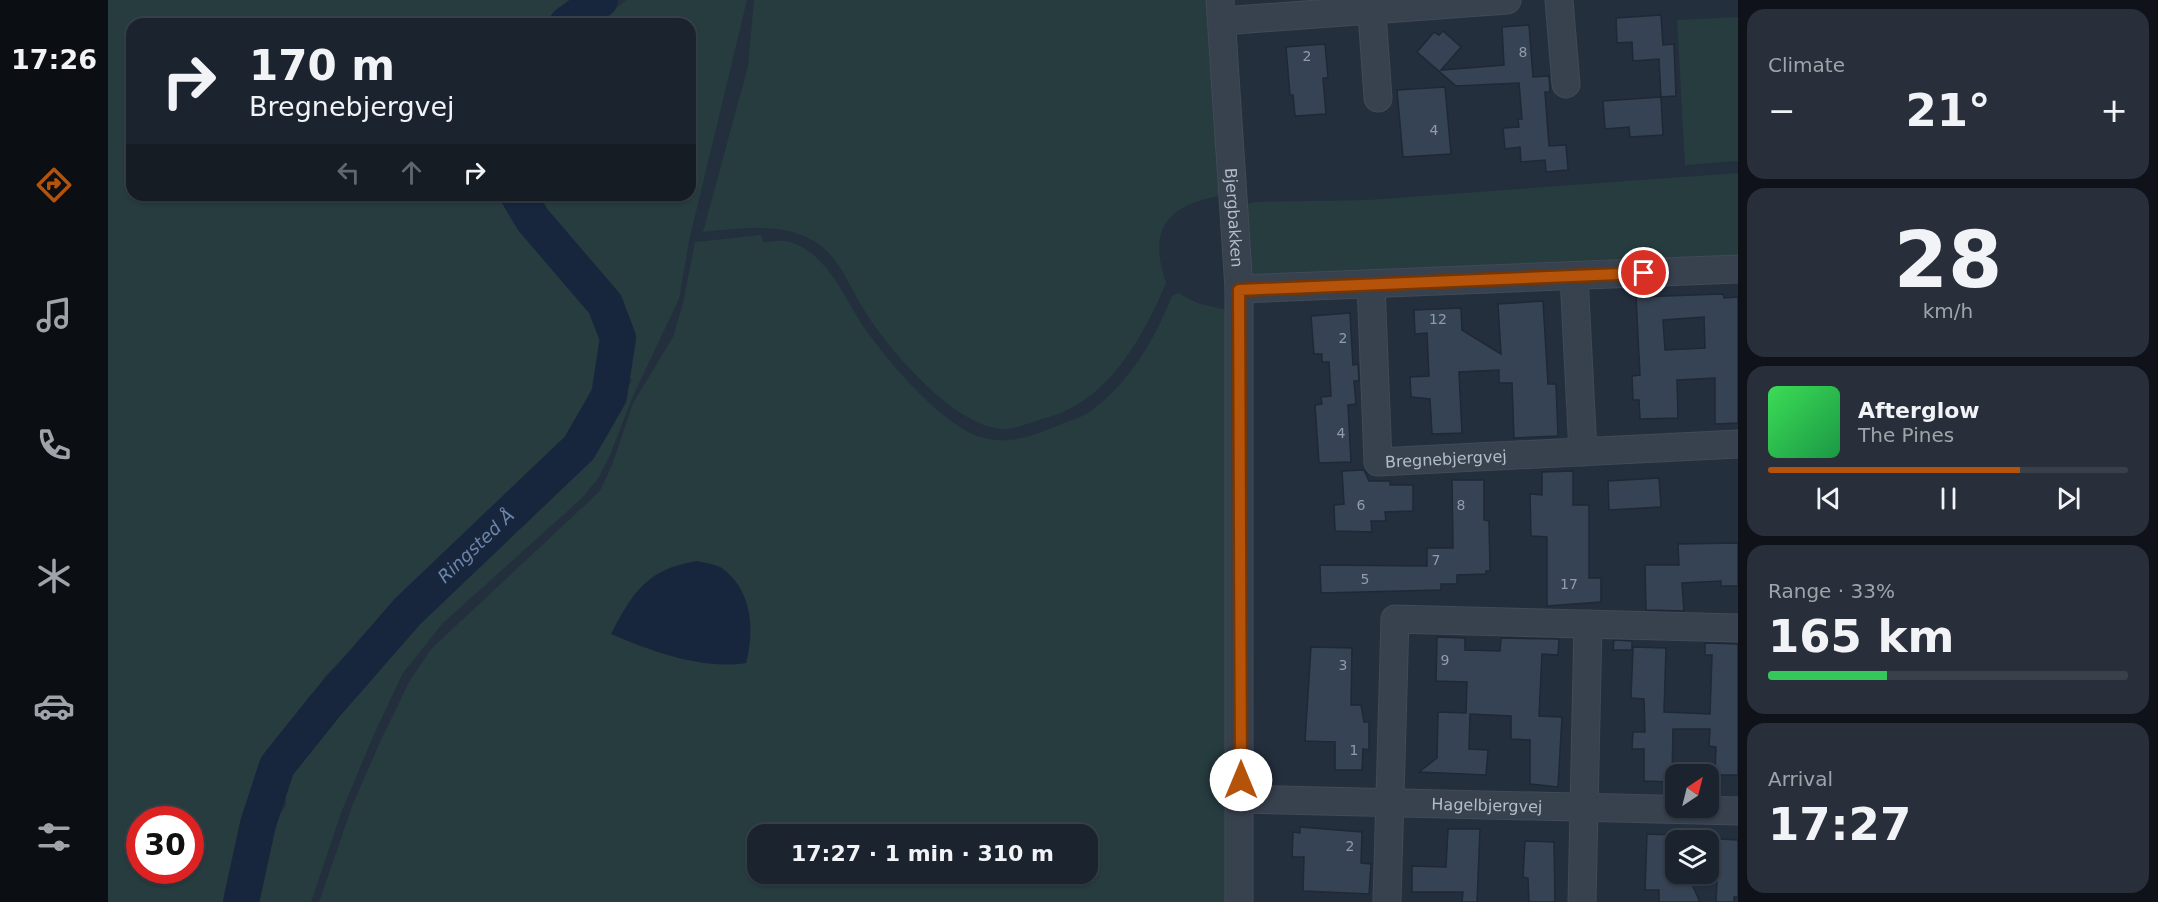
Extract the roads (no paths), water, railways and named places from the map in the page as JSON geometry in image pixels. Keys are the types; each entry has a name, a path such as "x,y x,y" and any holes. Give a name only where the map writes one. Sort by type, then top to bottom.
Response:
{"street":[{"path":"1221,11 1507,0"},
{"path":"1559,0 1566,84"},
{"path":"1371,5 1378,98"},
{"name":"Bjergbakken","path":"1221,11 1239,290 1241,799 1239,902"},
{"path":"1239,290 1738,270"},
{"path":"1574,276 1583,452"},
{"name":"Bregnebjergvej","path":"1371,284 1378,462 1738,444"},
{"path":"1387,902 1395,619 1738,628"},
{"path":"1582,902 1588,624"},
{"name":"Hagelbjergvej","path":"1241,799 1738,811"}],"water":[{"path":"697,561 720,567 733,578 740,588 749,612 750,638 746,663 712,664 677,658 611,634 627,606 643,585 666,570"}],"waterway":[{"name":"Ringsted Å","path":"575,18 600,0"},
{"name":"Ringsted Å","path":"241,902 258,824 277,766 325,706 408,611 579,448 609,396 618,338 605,304 533,220 522,201"}]}
